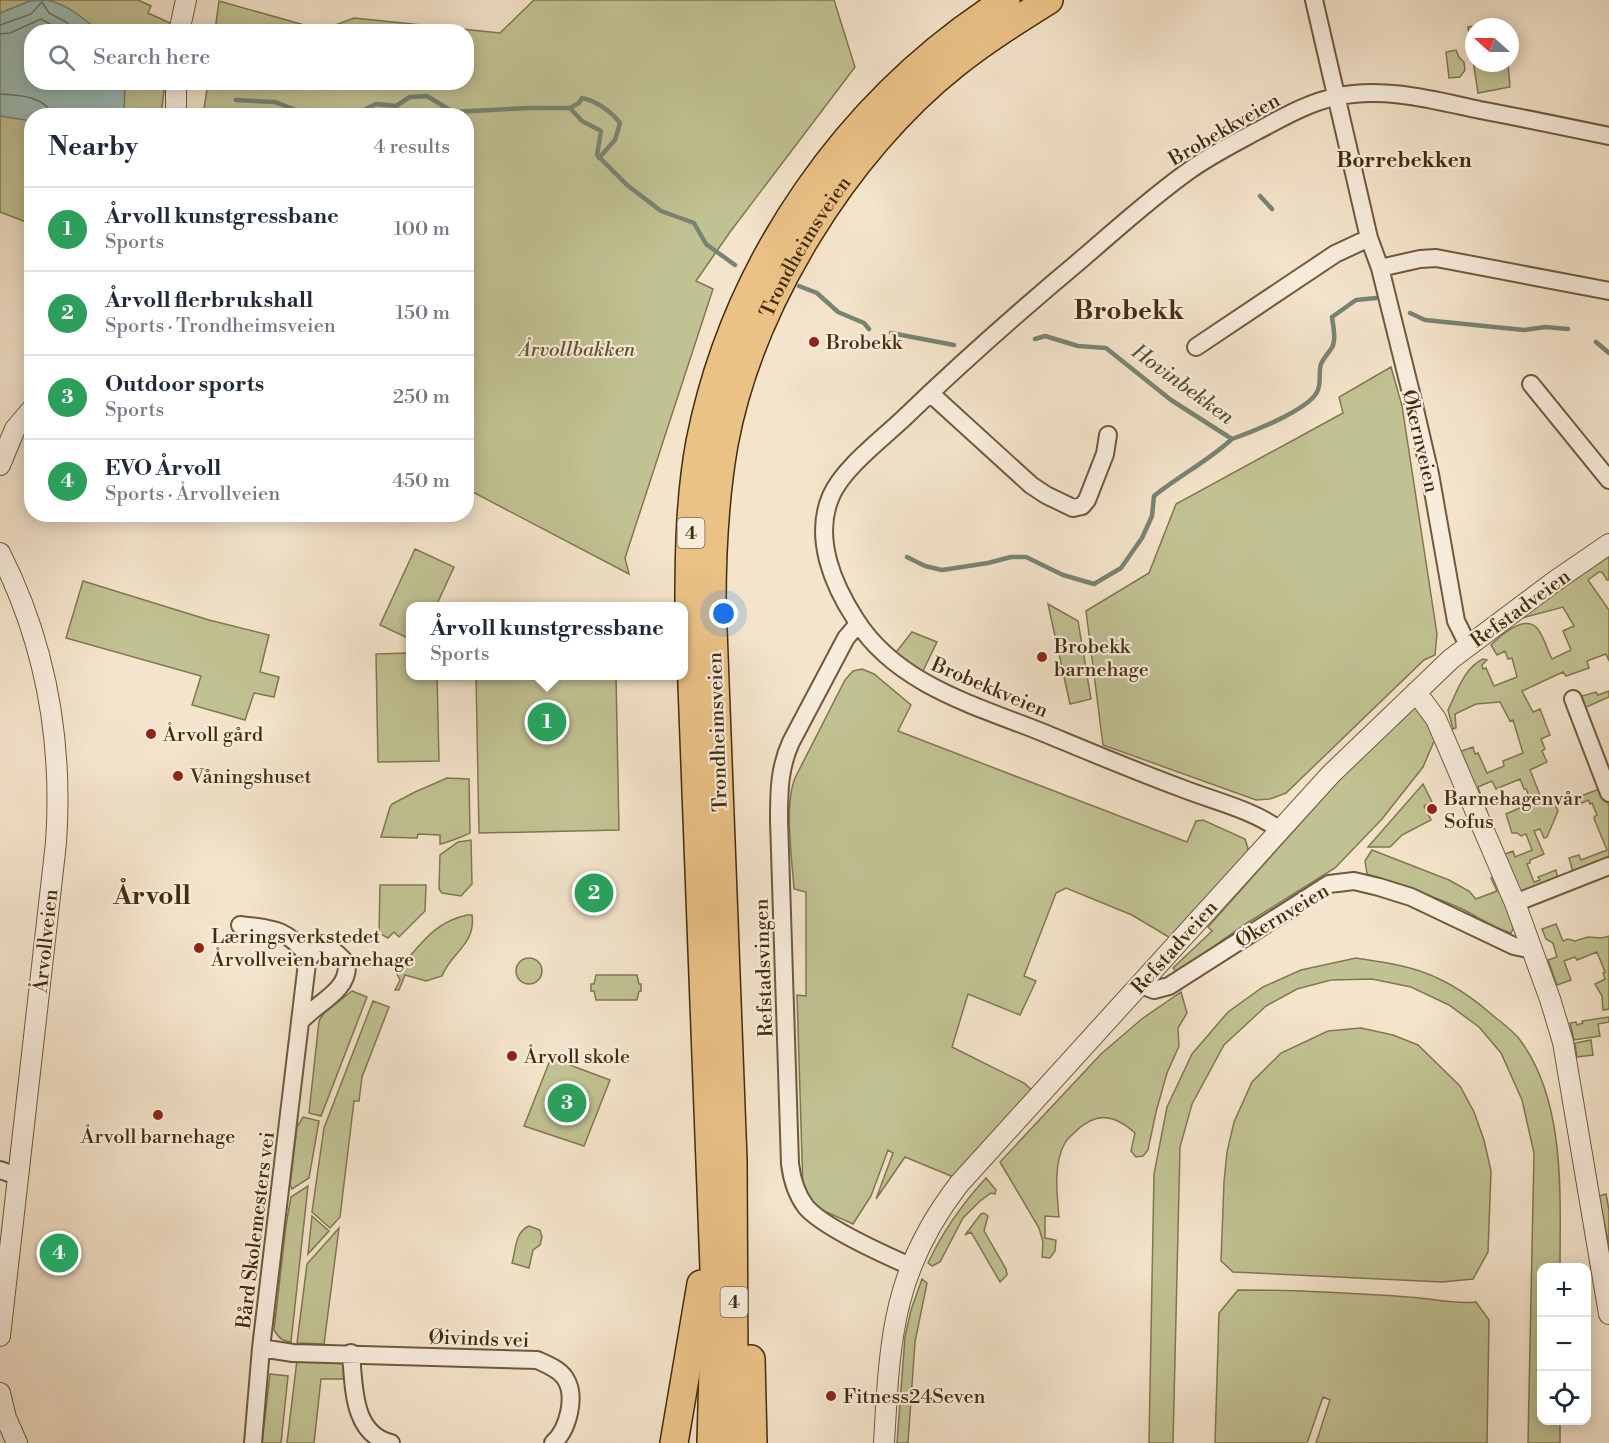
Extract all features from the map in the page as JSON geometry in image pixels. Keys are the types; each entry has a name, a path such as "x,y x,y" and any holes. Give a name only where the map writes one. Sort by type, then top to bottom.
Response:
{"highway":[{"name":"Trondheimsveien","path":"711,1443 716,1295 689,605 692,517 700,445 722,363 751,289 789,219 816,178 866,117 910,72 944,44 1006,0"},
{"name":"Trondheimsveien","path":"731,1443 734,1370 733,1160 712,602 714,518 725,443 734,405 773,299 812,226 836,192 898,117 947,71 995,35 1049,0"},
{"path":"733,1160 744,1239 753,1443"},
{"name":"4","path":"674,1443 696,1324 711,1176"}],"street":[{"path":"181,24 186,0"},
{"name":"Økernveien","path":"1314,0 1369,238 1380,268 1430,474 1456,621 1468,645"},
{"path":"176,90 176,108"},
{"name":"Brobekkveien","path":"1280,830 1264,819 1179,788 943,692 901,668 858,624 844,601 828,561 824,533 826,509 835,489 847,471 1034,299 1189,170 1298,110 1335,97 1376,93 1411,96 1609,136"},
{"path":"1196,347 1335,254 1369,238"},
{"path":"1380,268 1436,258 1609,291"},
{"path":"1531,384 1609,480"},
{"path":"930,393 1031,484 1046,495 1073,508 1082,506 1087,500 1105,454 1108,435"},
{"path":"0,465 15,429 24,418"},
{"name":"Refstadveien","path":"884,1443 892,1332 899,1302 910,1266 933,1221 959,1184 1331,774 1468,645 1609,544"},
{"name":"Årvollveien","path":"0,554 24,607 37,644 54,730 58,791 56,843 9,1173 0,1336"},
{"name":"Refstadsvingen","path":"858,624 846,638 790,742 780,778 779,820 790,1164 795,1188 812,1213 854,1238 910,1266"},
{"path":"1416,692 1436,719 1515,903 1550,999 1563,1042 1609,1314"},
{"path":"1574,699 1609,793"},
{"path":"1515,903 1609,866"},
{"name":"Økernveien","path":"1141,985 1154,990 1169,986 1329,884 1354,881 1411,897 1514,946 1523,948 1530,946"},
{"path":"240,925 270,928 288,935 309,958 316,950 329,949 341,956 348,965 344,982 300,1022"},
{"name":"Bård Skolemesters vei","path":"253,1443 261,1348 309,958"},
{"name":"Øivinds vei","path":"261,1348 293,1353 537,1360 564,1376 570,1388 570,1407 565,1425 560,1437 553,1443"},
{"path":"351,1353 355,1398 365,1427 382,1441 391,1443"},
{"path":"0,1393 6,1418 17,1443"}],"green space":[{"path":"0,0 138,0 151,6 148,13 170,24 24,24 24,90 164,90 162,108 24,108 24,221 0,212"},
{"name":"Årvollbakken","path":"534,0 834,0 855,67 730,232 696,281 713,289 625,558 629,574 474,493 474,108 204,108 207,90 474,90 474,30 500,33"},
{"path":"219,1 301,24 216,24"},
{"path":"354,18 412,24 338,24"},
{"path":"1456,50 1464,62 1465,70 1460,77 1449,78 1446,52"},
{"path":"1475,72 1509,72 1510,87 1478,93"},
{"path":"1391,367 1402,406 1437,634 1435,655 1424,660 1286,793 1270,799 1256,800 1103,745 1086,611 1149,573 1176,504 1343,413 1339,397"},
{"path":"415,549 454,567 438,602 406,602 406,637 380,625"},
{"path":"1609,556 1609,580 1602,572 1599,572 1588,580 1609,610 1609,661 1606,654 1587,661 1589,668 1566,676 1563,672 1522,691 1533,712 1540,709 1550,735 1541,739 1545,749 1542,751 1547,762 1530,770 1544,805 1554,802 1558,811 1547,837 1544,838 1540,829 1534,831 1544,854 1530,860 1527,864 1534,882 1540,880 1538,877 1556,870 1558,879 1524,892 1518,890 1503,855 1513,851 1515,857 1532,850 1526,834 1521,836 1512,833 1506,814 1524,806 1525,809 1533,806 1526,789 1520,779 1496,789 1492,781 1478,787 1491,823 1459,752 1473,747 1487,773 1504,766 1503,761 1523,753 1513,720 1510,721 1500,702 1476,704 1455,714 1456,728 1453,729 1448,710 1466,674 1483,659 1487,660 1482,665 1483,669 1486,668 1494,686 1517,677 1512,658 1508,659 1505,651 1497,655 1491,645 1512,628 1526,623 1532,624 1542,635 1552,659 1571,650 1563,631 1574,626 1563,607 1515,620"},
{"path":"83,581 209,620 269,635 260,672 279,677 274,697 254,693 245,720 192,705 201,676 66,638"},
{"path":"1048,604 1078,621 1091,699 1070,704"},
{"path":"912,632 937,642 920,677 893,656"},
{"path":"406,653 406,680 437,680 439,761 378,762 376,654"},
{"path":"862,669 874,674 911,705 898,731 1187,842 1196,821 1203,820 1245,839 1248,848 1247,856 1172,939 1132,915 1066,888 1056,893 1024,976 1036,981 1020,1015 968,994 952,1047 1024,1083 1034,1092 956,1178 905,1157 876,1199 893,1153 888,1150 871,1196 853,1224 813,1206 803,1191 797,995 806,996 806,892 794,889 789,817 795,778 845,680 853,671"},
{"path":"476,680 616,680 619,830 479,833"},
{"path":"1609,691 1609,697 1582,709 1580,701 1582,696 1596,692 1598,695"},
{"path":"1414,705 1420,706 1435,739 1423,767 1382,819 1335,868 1247,923 1177,972 1173,968 1212,931 1208,927 1348,770"},
{"path":"447,778 469,779 470,833 440,844 440,835 418,834 417,838 381,837 392,804"},
{"path":"1423,784 1432,802 1424,806 1431,820 1402,835 1390,847 1368,847"},
{"path":"1602,788 1609,806 1609,857 1573,872 1569,858 1579,855 1581,860 1607,850 1595,821 1594,817 1597,815 1592,803 1590,804 1588,800 1576,806 1574,801 1577,800 1576,798"},
{"path":"471,840 472,884 461,896 442,893 439,889 440,855 458,842"},
{"path":"1372,850 1449,880 1469,891 1476,899 1497,891 1491,878 1495,876 1515,925 1511,933 1449,903 1367,874 1365,861"},
{"path":"380,885 426,885 425,911 399,937 394,932 388,938 379,933"},
{"path":"472,915 470,934 442,976 426,981 405,975 399,990 395,990 400,980 396,972 427,938 444,924"},
{"path":"1556,924 1563,941 1609,936 1609,1009 1603,1010 1602,996 1595,984 1605,979 1603,973 1605,972 1597,952 1577,960 1575,957 1564,961 1571,980 1557,985 1548,960 1557,957 1553,943 1546,939 1542,929"},
{"path":"529,958 538,962 542,971 538,980 529,984 520,980 516,971 520,962"},
{"path":"1356,958 1390,963 1432,976 1462,992 1514,1033 1535,1065 1546,1092 1553,1120 1560,1210 1560,1263 1537,1263 1537,1425 1560,1425 1560,1443 1528,1443 1534,1153 1522,1100 1501,1053 1479,1027 1449,1005 1411,987 1372,979 1331,980 1297,989 1266,1006 1224,1045 1192,1104 1180,1147 1173,1443 1149,1443 1154,1174 1167,1107 1192,1054 1228,1012 1263,987 1301,970"},
{"path":"596,975 637,975 641,991 639,991 637,1000 596,1000 594,991 591,991 591,984 594,984"},
{"path":"352,991 367,997 321,1116 309,1113 319,1021 324,1013"},
{"path":"1181,992 1187,1013 1178,1028 1179,1046 1167,1073 1148,1150 1143,1156 1136,1157 1131,1151 1135,1133 1127,1126 1112,1119 1097,1118 1089,1121 1069,1138 1061,1151 1057,1170 1059,1217 1045,1216 1045,1238 1056,1240 1055,1251 1050,1258 1042,1257 1043,1242 1039,1228 1000,1162 1101,1054 1143,1018"},
{"path":"373,1001 389,1007 362,1077 359,1101 354,1101 340,1217 330,1228 312,1212 324,1128"},
{"path":"1609,1017 1609,1022 1598,1024 1600,1036 1574,1040 1570,1023 1576,1022 1577,1025 1583,1023 1582,1021"},
{"path":"1361,1028 1393,1035 1418,1045 1460,1086 1474,1112 1484,1140 1491,1171 1488,1252 1473,1279 1442,1282 1233,1272 1221,1261 1227,1152 1234,1122 1252,1082 1281,1053 1328,1031"},
{"path":"1591,1040 1593,1055 1577,1057 1575,1043"},
{"path":"551,1058 610,1080 584,1146 524,1126"},
{"path":"303,1117 319,1121 309,1178 292,1189 290,1185 297,1127"},
{"path":"986,1178 996,1190 995,1194 991,1193 980,1201 963,1218 940,1262 932,1266 928,1263 947,1229"},
{"path":"308,1186 291,1342 281,1339 274,1330 291,1197"},
{"path":"1606,1194 1609,1210 1609,1247 1599,1196"},
{"path":"984,1213 988,1216 984,1231 1006,1269 1007,1275 1000,1282 971,1232 965,1235"},
{"path":"312,1216 329,1231 308,1254"},
{"path":"529,1226 540,1230 542,1237 540,1245 533,1250 529,1268 512,1263 521,1232"},
{"path":"339,1228 324,1344 297,1343 307,1264"},
{"path":"922,1279 927,1283 915,1342 908,1443 897,1443 905,1337 911,1310"},
{"path":"1238,1290 1344,1293 1460,1303 1476,1302 1489,1320 1487,1443 1316,1443 1330,1400 1323,1397 1307,1443 1215,1443 1219,1313"},
{"path":"297,1360 337,1362 342,1364 346,1371 345,1379 321,1379 314,1443 287,1443"},
{"path":"270,1374 288,1376 281,1443 262,1443"}],"water":[{"path":"30,1 54,2 68,8 90,24 24,24 24,90 125,90 124,108 24,108 24,120 0,116 0,13"}],"waterway":[{"name":"Hovinbekken","path":"368,108 376,104 396,106 410,97 427,96 446,108"},
{"name":"Hovinbekken","path":"570,108 579,103 582,98 587,99 608,111 620,123 615,140 599,158"},
{"name":"Hovinbekken","path":"236,100 275,102 291,108"},
{"name":"Hovinbekken","path":"474,111 570,108 582,121 601,131 597,155 627,185 661,211 694,223 706,244 735,265"},
{"path":"1260,196 1272,209"},
{"name":"Hovinbekken","path":"799,286 817,293 838,312 864,323 869,329"},
{"name":"Hovinbekken","path":"1035,339 1045,336 1078,346 1106,348 1171,400 1232,439 1279,420 1312,399 1320,382 1321,364 1334,342 1332,317 1356,300 1376,298"},
{"name":"Hovinbekken","path":"1410,313 1425,320 1524,330 1545,327 1568,329"},
{"name":"Hovinbekken","path":"891,333 954,345"},
{"name":"Hovinbekken","path":"1596,342 1609,353"},
{"path":"907,557 925,566 942,570 1011,557 1026,557 1063,575 1094,584 1121,568 1142,538 1152,516 1154,496 1232,439"}],"place":[{"name":"Brobekk","path":"814,342"},
{"name":"Brobekk barnehage","path":"1042,657"},
{"name":"Årvoll kunstgressbane","path":"547,722"},
{"name":"Årvoll gård","path":"151,734"},
{"name":"Våningshuset","path":"178,776"},
{"name":"Barnehagenvår Sofus","path":"1432,809"},
{"name":"Årvoll flerbrukshall","path":"594,893"},
{"name":"Læringsverkstedet Årvollveien barnehage","path":"199,948"},
{"name":"Årvoll skole","path":"512,1056"},
{"name":"Outdoor sports","path":"567,1103"},
{"name":"Årvoll barnehage","path":"158,1115"},
{"name":"EVO Årvoll","path":"59,1253"},
{"name":"Fitness24Seven","path":"831,1396"}],"district":[{"name":"Borrebekken","path":"1404,160"},
{"name":"Brobekk","path":"1129,310"},
{"name":"Årvoll","path":"152,895"}]}
